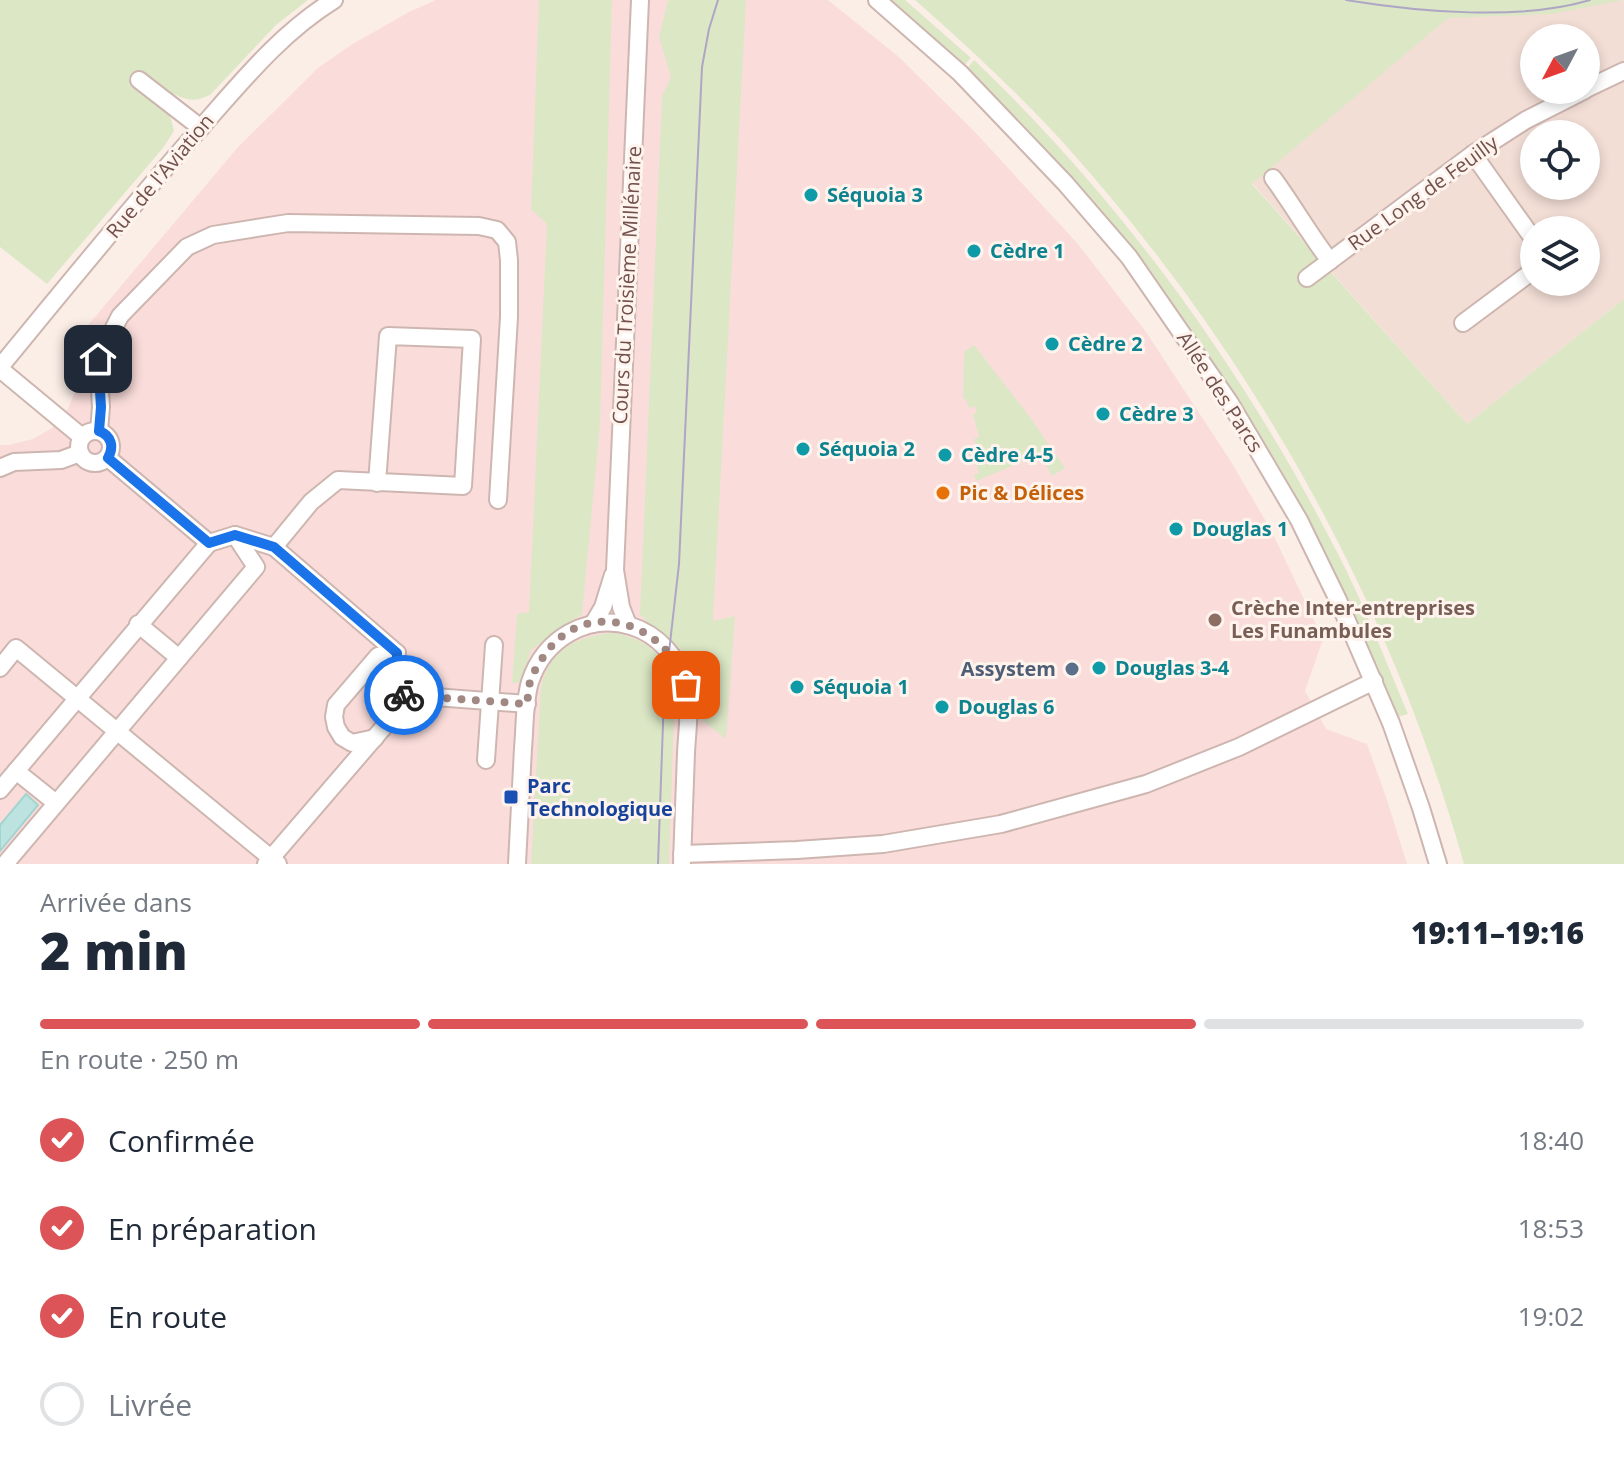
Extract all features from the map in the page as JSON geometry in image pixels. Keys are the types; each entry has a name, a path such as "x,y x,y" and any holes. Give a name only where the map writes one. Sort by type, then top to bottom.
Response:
{"street":[{"name":"Rue de l'Aviation","path":"0,368 156,179 255,66 288,34 334,0"},
{"name":"Cours du Troisième Millénaire","path":"628,625 621,607 615,570 640,0"},
{"name":"Allée des Parcs","path":"877,0 960,73 1065,183 1129,257 1230,403 1299,520 1338,600 1391,723 1438,864"},
{"name":"Rue Long de Feuilly","path":"1600,83 1624,71"},
{"path":"139,80 201,128"},
{"name":"Rue Long de Feuilly","path":"1307,278 1473,154 1557,104"},
{"path":"1473,154 1520,220"},
{"path":"1273,178 1296,209 1311,238 1330,261"},
{"path":"99,431 98,359 120,316 187,247 213,235 288,223 479,226 497,230 507,242 509,260 509,317 498,500"},
{"path":"1463,323 1520,280"},
{"path":"274,547 311,502 338,480 377,483 463,486 472,339 388,336 377,483"},
{"path":"0,368 81,445 83,458 89,462 102,462 108,458 112,447 104,433 93,430 81,445 61,460 14,462 0,468"},
{"path":"108,458 209,543"},
{"path":"5,864 256,567 235,535"},
{"path":"0,790 209,543 235,535 274,547 397,653"},
{"name":"Cours du Troisième Millénaire","path":"593,624 605,602 615,570"},
{"path":"138,624 179,658"},
{"path":"517,864 529,684 551,647 570,631 593,624 628,625 640,630 663,646 676,662 686,685 689,704 682,859 883,844 1001,824 1146,784 1239,747 1374,681"},
{"path":"486,760 494,645"},
{"path":"0,668 16,648 272,862 395,714 397,653"},
{"path":"375,738 352,743 342,737 334,717 336,705 378,656 397,653"},
{"path":"396,694 527,704"},
{"path":"16,771 56,803"}],"shaded area":[{"name":"Parc Technologique","path":"436,0 828,0 899,57 974,131 1078,244 1146,332 1230,460 1271,530 1323,639 1305,691 1326,729 1367,744 1407,864 0,864 0,445 33,439 52,428 68,409 77,386 78,360 73,343 238,147 318,68 351,45"},
{"path":"1624,0 1624,299 1467,424 1252,183 1446,18"}],"green space":[{"path":"0,0 308,0 276,25 210,95 192,100 174,94 164,107 174,131 163,148 47,284 0,247"},
{"path":"539,0 612,0 600,425 582,614 531,650 520,682 512,683 517,614 529,612 547,224 531,209"},
{"path":"668,0 746,0 713,621 735,616 726,739 698,717 681,650 640,615 662,96 671,77 659,37"},
{"path":"888,0 905,0 971,58 963,67"},
{"path":"915,0 1624,0 1551,14 1448,18 1252,184 1467,424 1624,299 1624,864 1464,864 1432,764 1395,666 1352,570 1304,477 1250,387 1191,301 1127,218 1059,138 989,67"},
{"path":"974,60 1029,114 1130,230 1220,353 1301,484 1337,552 1408,714 1397,717 1341,590 1296,500 1264,442 1194,336 1126,244 966,70"},
{"path":"974,345 1065,468 1052,476 1041,454 976,481 974,475 979,473 975,458 979,457 974,439 979,437 973,414 977,412 975,406 969,408 966,399 963,399 964,352"},
{"path":"614,633 635,639 653,650 666,666 675,686 669,864 531,864 541,686 545,673 551,662 568,646 589,637"}],"water":[{"path":"26,794 38,805 0,851 0,825"}],"tram line":[{"path":"658,864 664,696 679,564 702,67 718,0"},
{"path":"1346,0 1469,12 1533,11 1590,0"}],"way so far":[{"path":"404,695 527,704 529,684 551,647 570,631 603,623 628,625 656,639 676,662 686,685"}],"place":[{"name":"Séquoia 3","path":"811,195"},
{"name":"Cèdre 1","path":"974,251"},
{"name":"Cèdre 2","path":"1052,344"},
{"name":"Cèdre 3","path":"1103,414"},
{"name":"Séquoia 2","path":"803,449"},
{"name":"Cèdre 4-5","path":"945,455"},
{"name":"Pic & Délices","path":"943,493"},
{"name":"Douglas 1","path":"1176,529"},
{"name":"Crèche Inter-entreprises Les Funambules","path":"1215,620"},
{"name":"Douglas 3-4","path":"1099,668"},
{"name":"Assystem","path":"1072,669"},
{"name":"Séquoia 1","path":"797,687"},
{"name":"Douglas 6","path":"942,707"},
{"name":"Parc Technologique","path":"511,797"}],"route":[{"path":"98,359 99,431 108,436 112,447 108,458 209,543 235,535 274,547 397,653 396,694 404,695"}]}
